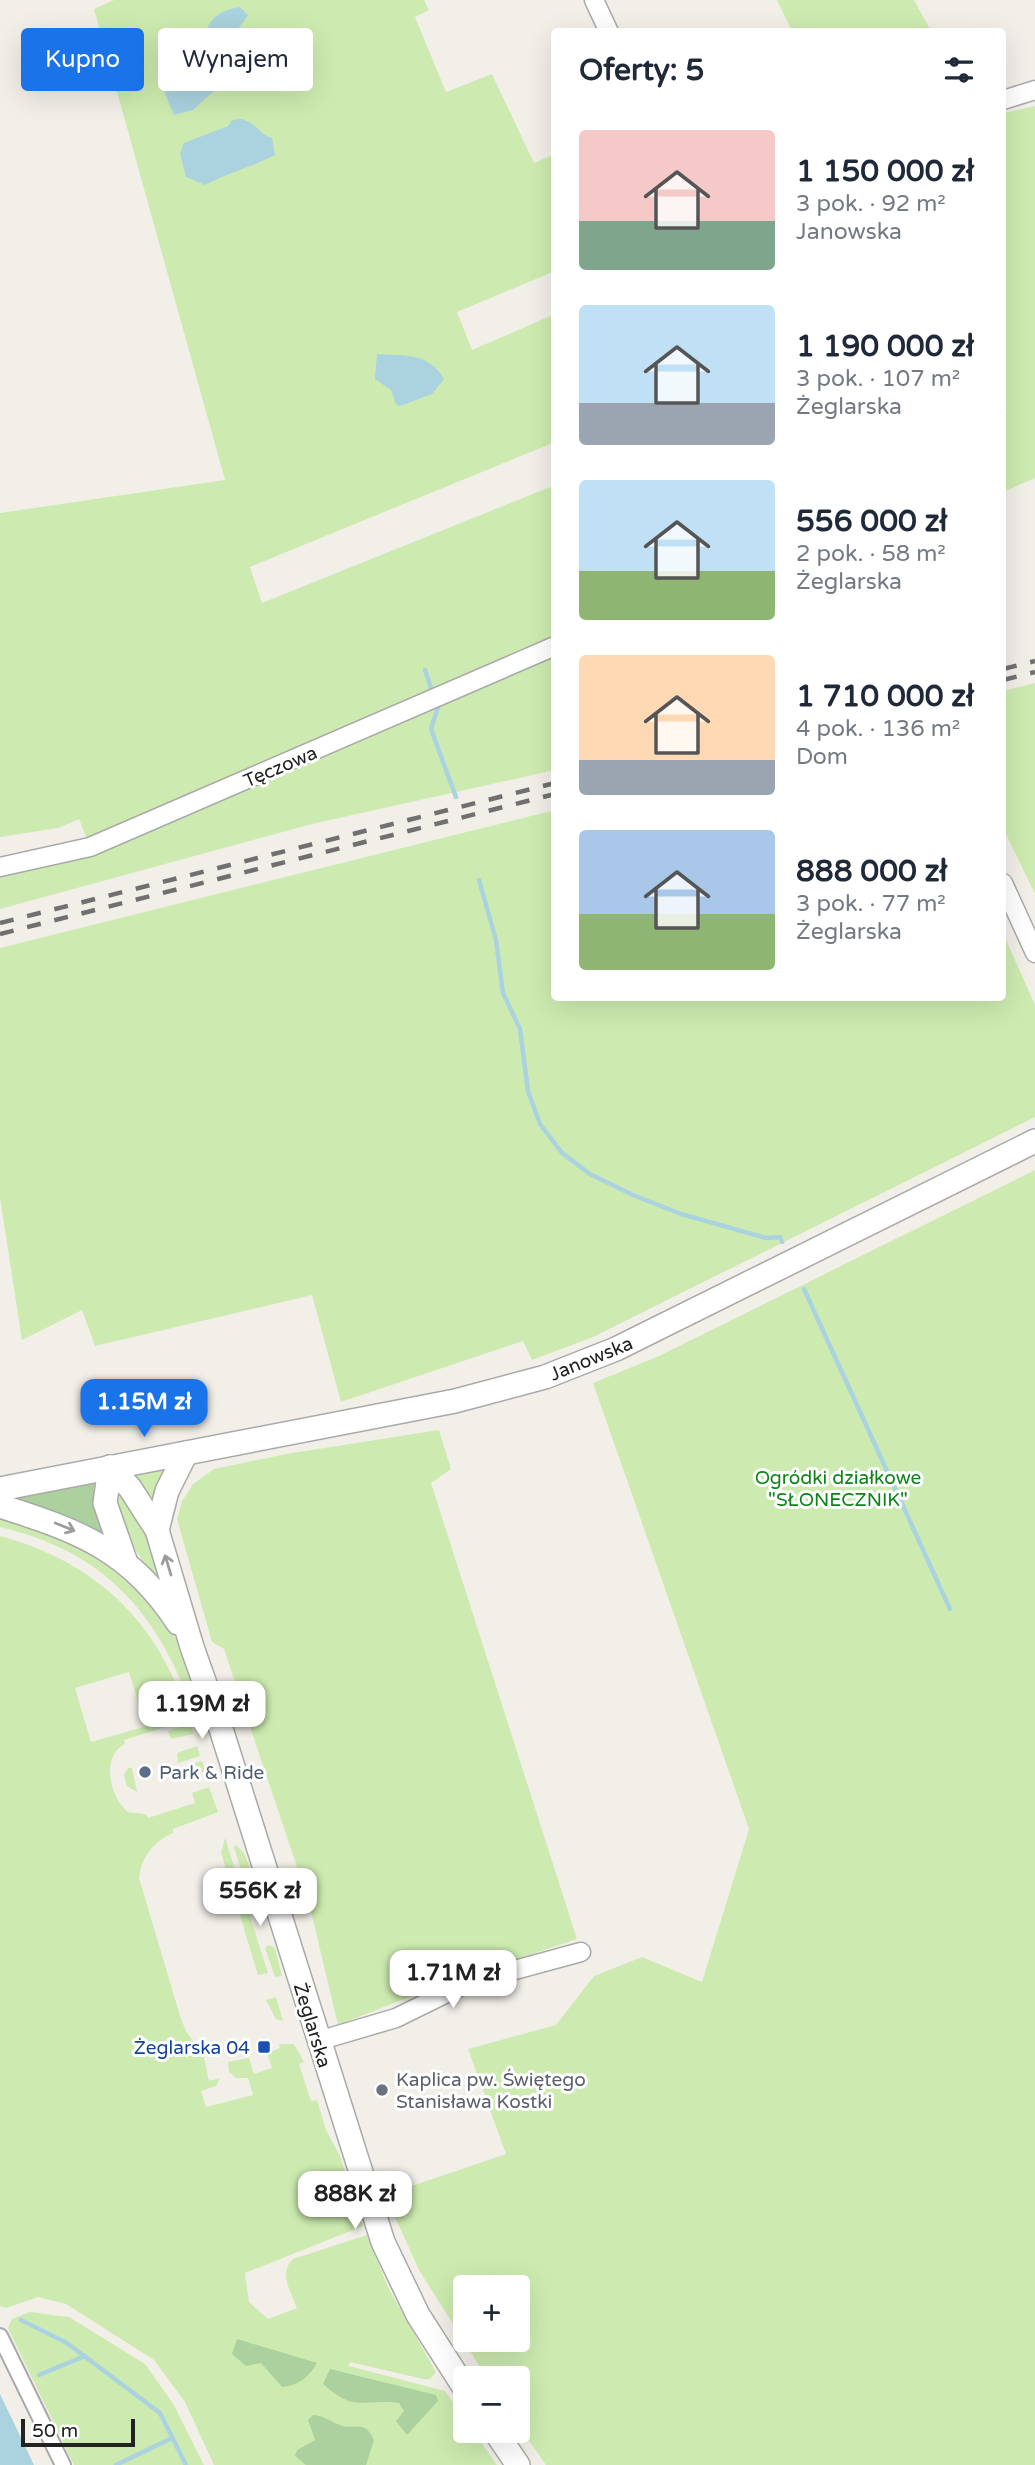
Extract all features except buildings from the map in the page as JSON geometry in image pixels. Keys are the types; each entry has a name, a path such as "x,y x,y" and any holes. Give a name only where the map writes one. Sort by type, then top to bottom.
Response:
{"street":[{"path":"594,0 606,28"},
{"path":"1006,99 1035,90"},
{"name":"Tęczowa","path":"0,867 90,847 551,648"},
{"path":"1006,890 1035,953"},
{"name":"Janowska","path":"0,1489 455,1401 518,1386 576,1366 670,1323 1035,1141"},
{"path":"157,1530 167,1491 186,1453"},
{"name":"Żeglarska","path":"110,1467 130,1488 157,1530 383,2242 418,2315 453,2370"},
{"name":"Żeglarska","path":"110,1467 105,1503 125,1560"},
{"name":"Żeglarska","path":"0,1506 86,1536 125,1560 163,1600 192,1647"},
{"path":"318,2041 396,2018 467,1983 581,1952"},
{"path":"0,2336 63,2465"},
{"path":"503,2443 518,2465"}],"green space":[{"path":"114,0 424,0 429,10 415,17 446,92 492,74 534,163 551,156 551,273 457,312 472,350 551,316 551,444 250,567 262,603 551,487 551,771 312,824 0,909 0,872 91,850 79,819 58,828 0,837 0,513 225,480 117,91 144,91 144,28 99,28 94,9"},
{"path":"777,0 914,0 929,28 791,28"},
{"path":"1035,106 1035,478 1006,491 1007,412 1006,112"},
{"path":"1035,683 1035,894 1006,834 1006,690"},
{"path":"551,811 551,1001 1006,1001 1006,940 1035,1005 1035,1117 593,1337 532,1360 523,1341 341,1402 312,1295 95,1346 82,1310 22,1340 0,1198 0,948"},
{"name":"Ogródki działkowe \"SŁONECZNIK\"","path":"1035,1170 1035,2465 546,2465 530,2442 530,2366 479,2366 471,2352 530,2352 530,2275 453,2275 453,2324 419,2270 385,2195 506,2154 468,2049 556,2025 594,1976 642,1957 702,1982 749,1829 593,1383 659,1356"},
{"path":"439,1430 451,1469 431,1483 577,1939 432,1988 338,2025 309,1903 224,1649 212,1642 177,1519 182,1501 193,1484 214,1469 286,1454"},
{"path":"166,1465 171,1470 155,1513 129,1474"},
{"path":"94,1482 99,1508 115,1544 10,1498"},
{"path":"120,1487 138,1508 166,1586 159,1587 118,1522 114,1489"},
{"path":"0,1515 98,1554 140,1589 183,1649 200,1699 190,1702 159,1638 119,1588 95,1568 67,1551 0,1527"},
{"path":"0,1536 32,1546 62,1560 114,1596 136,1618 171,1672 184,1704 143,1717 129,1672 75,1688 91,1742 189,1714 187,1720 124,1740 125,1744 112,1758 110,1777 116,1797 128,1812 146,1814 148,1818 195,1803 192,1793 209,1787 218,1812 173,1829 173,1833 150,1851 139,1878 181,2019 204,2057 209,2081 220,2078 216,2086 201,2091 206,2107 253,2095 248,2078 236,2078 229,2072 228,2062 249,2058 254,2074 272,2068 267,2053 280,2048 279,2044 294,2044 304,2062 299,2064 311,2101 317,2100 326,2130 340,2156 363,2226 245,2273 249,2302 268,2319 297,2308 286,2277 286,2271 293,2259 367,2235 388,2287 436,2372 430,2379 423,2379 350,2362 349,2366 445,2391 453,2403 453,2443 481,2443 497,2465 214,2465 185,2402 154,2360 66,2304 38,2297 6,2308 0,2306"},
{"path":"189,1724 194,1734 171,1739 168,1731"},
{"path":"197,1746 200,1756 178,1763 177,1753"},
{"path":"202,1761 206,1771 186,1777 182,1775 179,1768"},
{"path":"128,1768 132,1768 137,1792 127,1786 124,1775"},
{"path":"225,1838 268,1973 258,1975 221,1853"},
{"path":"236,1845 244,1853 251,1870 247,1878 243,1877 234,1847"},
{"path":"268,1945 275,1948 282,1976 275,1977 265,1948"},
{"path":"276,1997 283,2021 276,2019 266,2000"},
{"path":"30,2312 69,2317 145,2364 174,2405 204,2465 74,2465 8,2328 12,2319"},
{"path":"237,2339 317,2363 302,2380 282,2387 261,2363 246,2366 232,2354"},
{"path":"330,2369 436,2395 438,2401 407,2435 396,2421 404,2411 399,2403 360,2403 344,2399 323,2384"},
{"path":"313,2415 345,2426 367,2429 374,2440 366,2465 306,2465 295,2456 297,2450 315,2440 308,2420"}],"water":[{"path":"240,7 248,15 239,28 208,28 215,17"},
{"path":"165,91 214,91 193,110 174,115"},
{"path":"241,119 272,138 275,155 205,185 186,177 180,154 184,143 228,126 232,120"},
{"path":"377,354 415,357 431,364 444,379 432,394 400,406 396,404 391,390 375,379"},
{"path":"0,2394 34,2465 0,2465"}],"waterway":[{"path":"425,670 433,694"},
{"path":"436,702 438,707 431,729 456,797"},
{"path":"479,880 496,940 503,993 520,1029 528,1091 540,1124 562,1153 590,1174 633,1195 681,1214 766,1238 780,1237 782,1242"},
{"path":"804,1289 950,1609"},
{"path":"21,2320 67,2343 160,2413 186,2465"},
{"path":"39,2375 85,2356"},
{"path":"116,2465 172,2438"}],"railway":[{"path":"1006,668 1035,661"},
{"path":"1006,679 1035,672"},
{"path":"0,923 551,784"},
{"path":"0,934 551,795"}],"place":[{"name":"Park & Ride","path":"145,1772"},
{"name":"Żeglarska 04","path":"264,2047"},
{"name":"Kaplica pw. Świętego Stanisława Kostki","path":"382,2090"}]}
